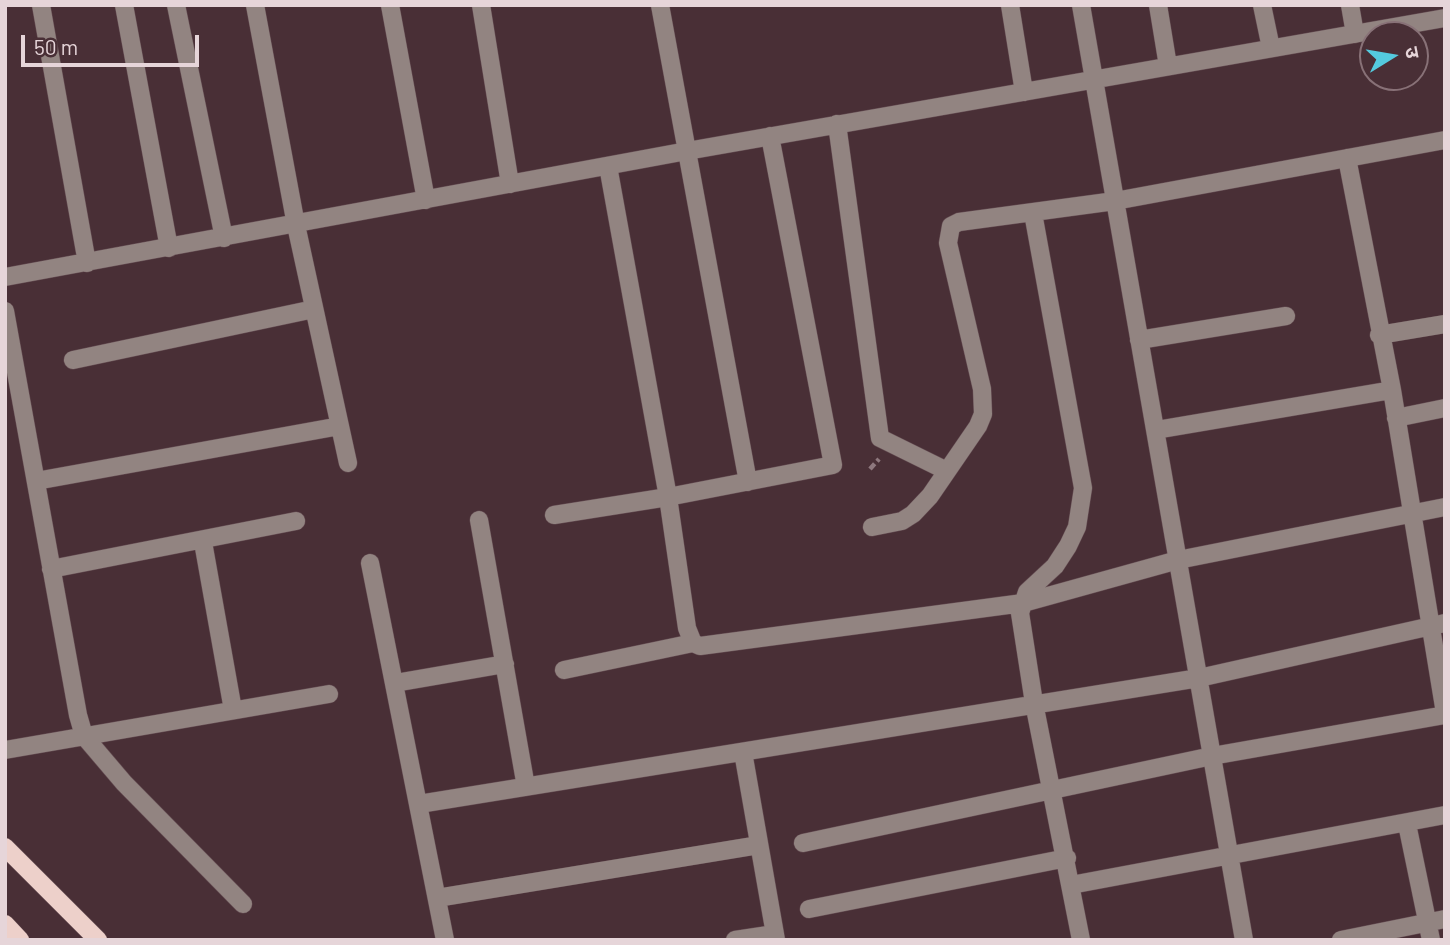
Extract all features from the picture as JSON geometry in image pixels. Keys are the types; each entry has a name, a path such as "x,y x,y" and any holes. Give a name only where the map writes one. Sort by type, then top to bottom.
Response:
{"main road":[{"path":"5,847 98,940"},
{"path":"5,924 20,940"}],"street":[{"path":"41,5 87,263"},
{"path":"124,5 169,248"},
{"path":"176,5 224,238"},
{"path":"255,5 296,225 348,463"},
{"path":"390,5 426,200"},
{"path":"481,5 510,184"},
{"path":"660,5 748,482"},
{"path":"1010,5 1024,92"},
{"path":"1081,5 1244,940"},
{"path":"1157,5 1168,66"},
{"path":"1262,5 1271,48"},
{"path":"1350,5 1355,34"},
{"path":"5,277 687,151 1355,34 1440,14"},
{"path":"837,124 880,438 947,471"},
{"path":"554,515 668,497 833,465 771,136"},
{"path":"872,527 891,524 913,514 978,426 984,404 948,233 951,226 959,222 1115,201 1445,140"},
{"path":"803,843 1212,755 1445,714 1438,624 1412,513 1392,390 1379,335 1347,158"},
{"path":"608,166 668,497 687,628 693,643"},
{"path":"1033,213 1083,488 1076,527 1068,546 1055,566 1027,592 1023,603 1022,629 1081,940"},
{"path":"73,360 314,309"},
{"path":"5,311 84,736 111,769 243,904"},
{"path":"1139,340 1286,316"},
{"path":"1379,335 1445,324"},
{"path":"1156,430 1392,390"},
{"path":"1396,418 1445,408"},
{"path":"36,481 340,426"},
{"path":"564,670 693,643 701,646 1023,603 1178,560 1445,507"},
{"path":"479,520 526,787"},
{"path":"51,569 296,521"},
{"path":"203,541 233,710"},
{"path":"370,563 445,940"},
{"path":"419,804 1199,678 1438,624"},
{"path":"395,683 505,664"},
{"path":"5,750 329,694"},
{"path":"735,940 775,937 743,752"},
{"path":"1071,885 1445,815"},
{"path":"1341,940 1434,927 1407,824"},
{"path":"437,898 760,845"},
{"path":"809,909 1067,858"}]}
